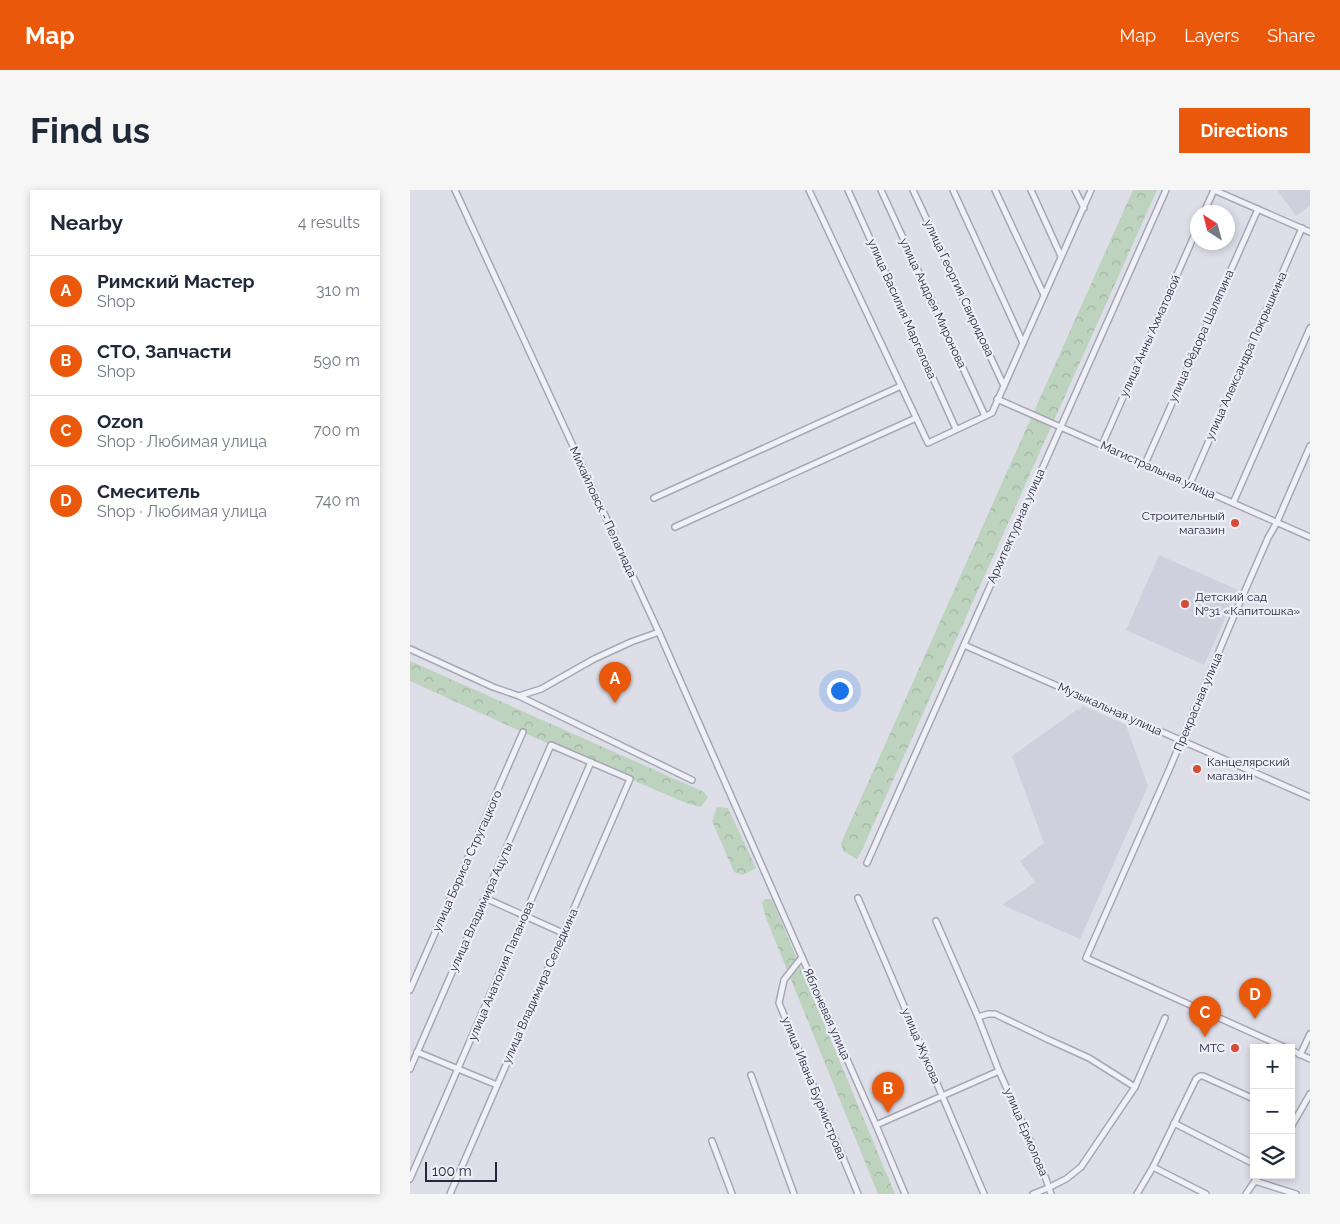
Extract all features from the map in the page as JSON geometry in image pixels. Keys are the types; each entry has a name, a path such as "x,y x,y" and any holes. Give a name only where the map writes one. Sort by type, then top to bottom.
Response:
{"street":[{"name":"Михайловск - Пелагиада","path":"455,190 659,632 748,835"},
{"path":"809,190 928,443 992,413 1091,190"},
{"name":"улица Василия Маргелова","path":"848,190 956,429"},
{"name":"улица Андрея Миронова","path":"881,190 985,416"},
{"name":"улица Георгия Свиридова","path":"913,190 1004,386"},
{"path":"953,190 1023,343"},
{"path":"995,190 1044,295"},
{"path":"1031,190 1062,256"},
{"path":"1075,190 1084,208"},
{"name":"Архитектурная улица","path":"867,863 1166,190"},
{"path":"1207,205 1214,190 1310,232"},
{"name":"улица Фёдора Шаляпина","path":"1145,464 1258,209"},
{"name":"улица Александра Покрышкина","path":"1190,484 1302,228"},
{"name":"улица Анны Ахматовой","path":"1102,445 1190,245"},
{"path":"1233,503 1310,328"},
{"path":"654,498 901,386"},
{"name":"Магистральная улица","path":"997,399 1310,537"},
{"path":"675,527 916,418"},
{"name":"Прекрасная улица","path":"1277,1044 1086,958 1182,741 1233,618 1310,446"},
{"path":"519,696 541,689 594,659 631,642 659,632"},
{"name":"Музыкальная улица","path":"964,644 1310,797"},
{"path":"410,649 493,687 519,696 692,780"},
{"name":"улица Бориса Стругацкого","path":"410,990 524,732"},
{"name":"улица Владимира Ацуты","path":"410,1069 551,745 591,762"},
{"name":"улица Владимира Селедкина","path":"450,1194 630,778 591,762"},
{"name":"улица Анатолия Папанова","path":"410,1179 591,762"},
{"name":"Яблоневая улица","path":"748,835 905,1194"},
{"path":"485,898 563,933"},
{"name":"улица Жукова","path":"858,898 984,1194"},
{"name":"улица Ермолова","path":"936,921 1027,1133 1051,1194"},
{"name":"улица Ивана Бурмистрова","path":"802,956 784,980 779,1003 858,1194"},
{"path":"978,1017 995,1014 1089,1058 1135,1086"},
{"path":"1033,1194 1066,1179 1080,1167 1135,1086 1165,1018"},
{"path":"1300,1054 1310,1034"},
{"path":"417,1052 497,1085"},
{"path":"1295,1052 1310,1059"},
{"path":"876,1125 999,1071"},
{"path":"751,1075 794,1194"},
{"path":"1137,1194 1153,1167 1196,1079 1203,1076 1250,1098"},
{"path":"1295,1116 1310,1094"},
{"path":"1174,1122 1250,1162"},
{"path":"712,1141 732,1194"},
{"path":"1153,1167 1206,1194"},
{"path":"1246,1194 1255,1181 1296,1194"}],"shaded area":[{"path":"1277,190 1310,190 1310,206 1296,216"},
{"name":"Детский сад №31 «Капитошка»","path":"1159,555 1238,590 1204,665 1126,630"},
{"path":"1083,706 1126,725 1148,786 1080,939 1002,905 1035,882 1020,861 1044,843 1012,756 1078,709 1080,710"}],"green space":[{"path":"1133,190 1157,190 857,859 843,851 841,843"},
{"path":"410,661 704,792 708,797 701,807 686,803 551,745 410,681"},
{"path":"717,807 728,808 756,868 743,875 734,872 712,821"},
{"path":"765,899 772,899 895,1194 878,1194 766,918 762,903"}],"place":[{"name":"Строительный магазин","path":"1235,523"},
{"name":"Детский сад №31 «Капитошка»","path":"1185,604"},
{"name":"Римский Мастер","path":"615,703"},
{"name":"Канцелярский магазин","path":"1197,769"},
{"name":"Смеситель","path":"1255,1019"},
{"name":"Ozon","path":"1205,1037"},
{"name":"МТС","path":"1235,1048"},
{"name":"СТО, Запчасти","path":"888,1113"}]}
